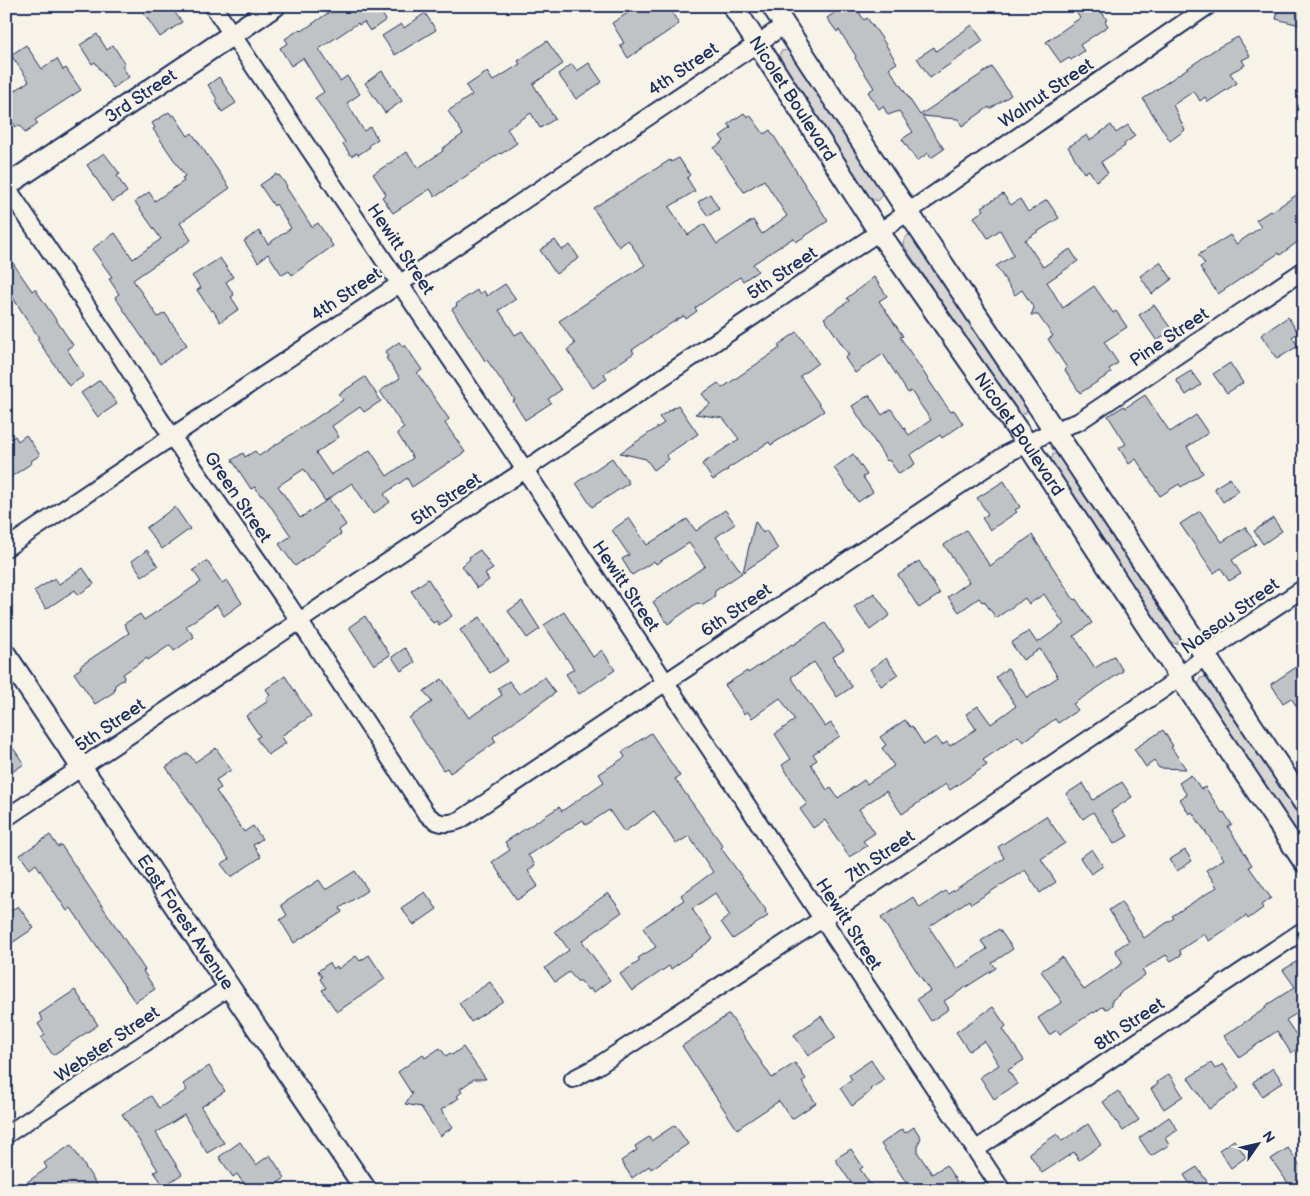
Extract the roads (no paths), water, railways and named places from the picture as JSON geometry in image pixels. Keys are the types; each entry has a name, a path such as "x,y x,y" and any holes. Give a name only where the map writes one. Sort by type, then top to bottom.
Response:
{"street":[{"name":"Hewitt Street","path":"213,6 525,470 1002,1190"},
{"name":"3rd Street","path":"6,186 233,36 275,6"},
{"name":"Nicolet Boulevard","path":"733,6 879,232 1026,442 1304,862"},
{"name":"Nicolet Boulevard","path":"772,6 1304,803"},
{"name":"Walnut Street","path":"908,212 1208,6"},
{"name":"4th Street","path":"6,548 784,25"},
{"name":"Green Street","path":"6,186 172,436 299,621 425,812 430,818 443,824"},
{"name":"5th Street","path":"6,818 908,212"},
{"name":"Pine Street","path":"1054,430 1078,422 1304,270"},
{"name":"6th Street","path":"443,824 450,824 460,820 1008,452 1054,430"},
{"name":"Nassau Street","path":"1180,677 1224,641 1304,588"},
{"name":"East Forest Avenue","path":"6,655 366,1190"},
{"name":"7th Street","path":"573,1079 604,1062 822,919 1180,677"},
{"name":"8th Street","path":"975,1150 1304,930"},
{"name":"Webster Street","path":"6,1135 229,987"}]}
